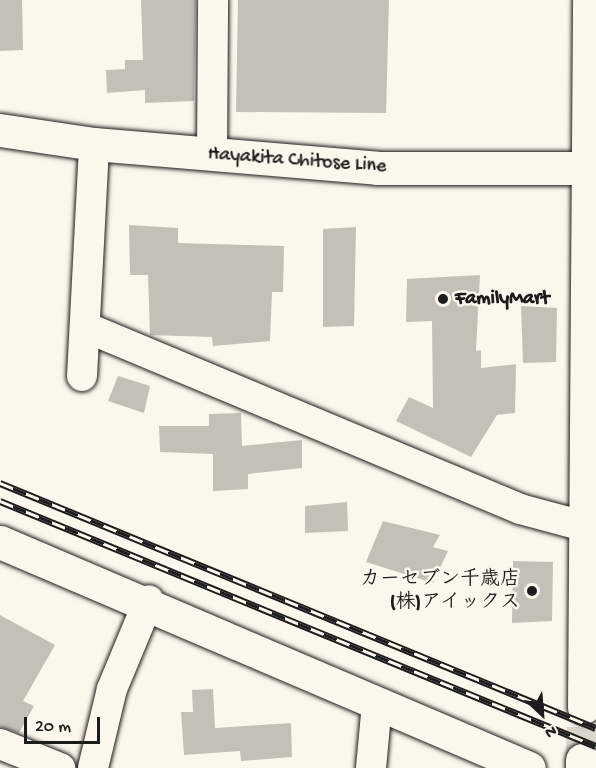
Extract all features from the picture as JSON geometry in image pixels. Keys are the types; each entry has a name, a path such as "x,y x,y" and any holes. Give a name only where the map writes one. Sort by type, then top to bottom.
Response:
{"main road":[{"path":"584,707 590,610 587,527 591,168 590,0"},
{"name":"Hayakita Chitose Line","path":"0,130 94,144 377,168 591,168"},
{"path":"0,542 148,603 529,768"}],"street":[{"path":"212,155 213,0"},
{"path":"82,376 94,144"},
{"path":"85,327 520,509 587,527"},
{"path":"93,768 112,689 148,603"},
{"path":"371,768 377,703"},
{"path":"0,744 60,768"}],"building":[{"path":"0,0 22,0 23,50 0,51"},
{"path":"141,0 196,0 194,101 145,103 145,90 107,93 106,70 125,69 125,60 143,60"},
{"path":"238,0 389,0 386,113 236,112"},
{"path":"129,225 178,228 178,243 284,246 283,292 272,292 270,341 213,346 212,337 150,335 148,275 130,275"},
{"path":"356,227 354,326 323,327 323,229"},
{"path":"480,275 476,351 481,350 481,368 516,364 515,413 497,415 471,457 396,421 409,397 433,408 432,321 406,322 407,279"},
{"path":"521,306 557,308 556,362 523,363"},
{"path":"118,376 150,386 144,413 108,401"},
{"path":"241,413 242,446 302,440 302,468 248,474 248,489 213,491 213,454 160,452 159,426 209,426 209,414"},
{"path":"347,502 348,531 305,533 305,506"},
{"path":"383,521 440,535 433,547 448,551 433,583 366,562"},
{"name":"カーセブン千歳店 (株)アイックス","path":"513,561 553,562 552,621 512,623"},
{"path":"0,615 55,645 23,701 34,706 19,733 0,727"},
{"path":"213,689 215,728 291,723 292,757 241,761 240,751 184,755 181,712 193,712 192,690"}],"tunnel":[{"path":"582,760 584,707"}],"railway":[{"path":"0,483 596,728"},
{"path":"0,501 596,746"}],"place":[{"name":"FamilyMart","path":"443,299"},
{"name":"カーセブン千歳店 (株)アイックス","path":"532,591"}]}
